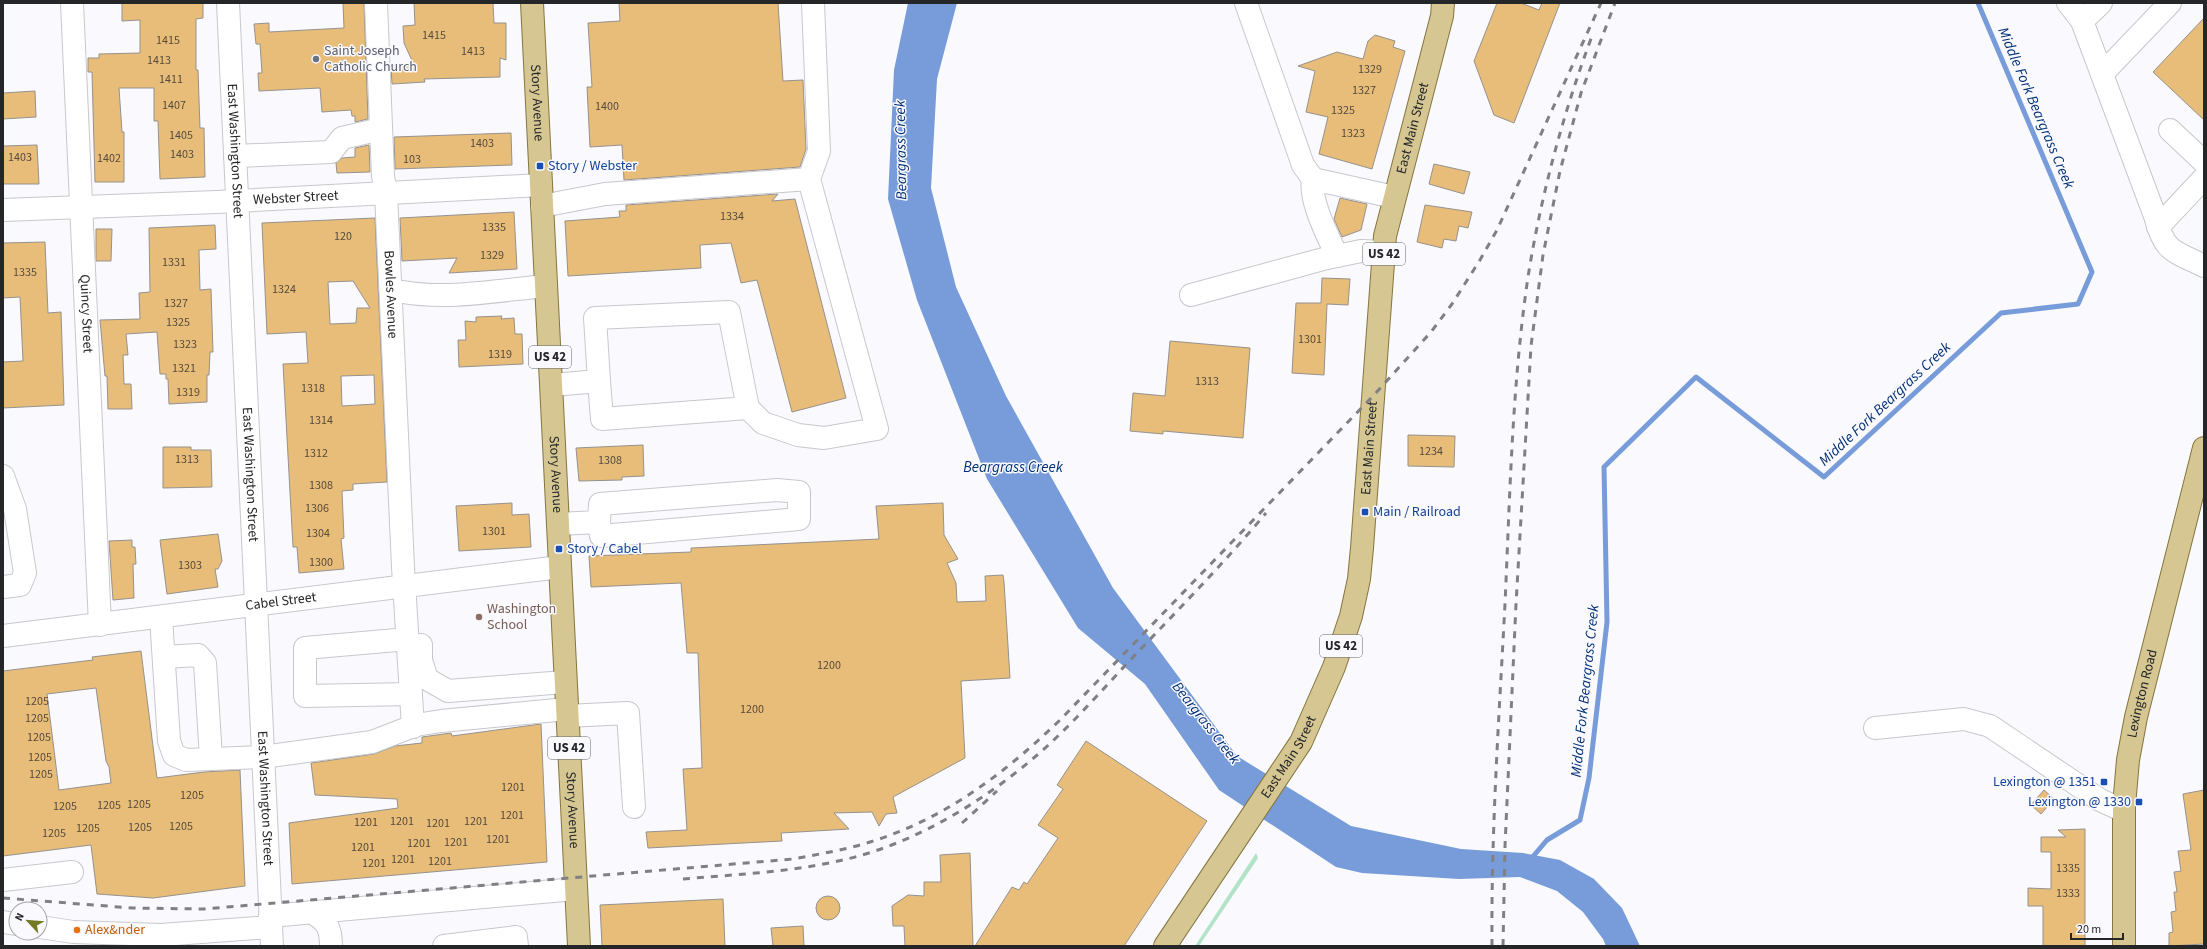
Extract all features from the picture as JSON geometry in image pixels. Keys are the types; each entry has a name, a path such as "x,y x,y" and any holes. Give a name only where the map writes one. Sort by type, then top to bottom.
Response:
{"main road":[{"name":"Story Avenue","path":"532,3 579,946"},
{"name":"East Main Street","path":"1165,946 1284,770 1316,712 1334,668 1351,616 1359,579 1385,236 1442,16 1443,3"},
{"name":"Lexington Road","path":"2124,946 2124,811 2128,760 2136,716 2204,448"}],"street":[{"name":"Quincy Street","path":"72,3 100,625"},
{"name":"East Washington Street","path":"228,3 271,930"},
{"name":"Bowles Avenue","path":"376,3 383,176 386,193 410,586"},
{"path":"748,408 602,419 595,318 729,312 748,408 763,423 798,436 824,438 877,429 809,179 819,151 813,3"},
{"path":"1246,3 1303,165 1313,179 1394,197"},
{"path":"2068,3 2082,22 2158,227 2160,237 2169,249 2204,266"},
{"path":"2082,22 2101,3"},
{"path":"2102,74 2170,3"},
{"path":"235,156 331,152 342,138 381,129"},
{"path":"2170,130 2204,162"},
{"path":"2158,227 2204,178"},
{"name":"Webster Street","path":"3,210 82,208 386,193 541,195 605,194 809,179"},
{"path":"1313,179 1312,185 1315,200 1337,256"},
{"path":"1191,295 1337,256 1361,251 1384,252"},
{"path":"403,292 478,293 546,286"},
{"path":"552,385 599,381"},
{"path":"3,476 15,509 25,573 20,586 3,587"},
{"path":"777,490 799,492 799,519 601,536 599,522 600,504 777,490"},
{"path":"558,524 599,522"},
{"name":"Cabel Street","path":"3,636 255,606 560,567"},
{"path":"410,586 408,639 413,726"},
{"path":"410,586 417,605 421,630 421,660 427,679 448,691 566,682"},
{"path":"161,617 169,741 174,755 186,760 264,757 372,742 413,726 440,721 567,713 628,713 634,807"},
{"path":"408,639 304,648 305,696 411,694"},
{"path":"164,657 198,655 205,662 211,758"},
{"path":"1874,728 1964,719 1990,726 2100,800 2124,811"},
{"path":"3,880 72,872"},
{"path":"48,929 73,932 161,934 271,930 311,912 576,889"},
{"path":"311,912 327,923 330,930 331,946"},
{"path":"444,946 516,937 517,946"}],"green space":[{"path":"1256,853 1258,858 1199,946 1195,946"}],"water":[{"name":"Beargrass Creek","path":"908,3 957,3 937,79 931,188 956,287 1006,396 1113,588 1237,756 1351,826 1461,849 1523,853 1560,860 1594,879 1622,908 1640,946 1606,946 1603,939 1583,912 1557,891 1520,877 1459,879 1362,873 1336,867 1219,790 1145,684 1078,628 987,479 917,300 888,199 894,70"}],"building":[{"path":"122,3 203,3 203,18 196,19 196,70 198,70 200,128 204,128 205,177 160,179 158,121 154,121 154,88 119,88 122,132 124,132 124,182 95,182 92,72 88,72 88,58 99,58 99,54 140,53 140,20 122,21"},
{"name":"Saint Joseph Catholic Church","path":"343,3 364,3 368,119 355,122 355,116 352,116 351,110 322,112 320,88 259,91 258,73 262,73 260,44 256,44 254,24 269,23 269,32 344,28"},
{"path":"414,3 493,3 494,23 506,23 506,60 500,58 500,77 424,79 425,82 392,84 391,66 414,65 404,43 403,26 415,25"},
{"path":"619,3 778,3 783,81 803,80 806,149 800,167 624,180 622,145 590,147 587,87 592,87 588,23 620,21"},
{"path":"1497,3 1521,3 1539,10 1542,3 1560,3 1514,123 1494,115 1474,61"},
{"path":"2204,18 2204,120 2153,72"},
{"path":"1375,35 1395,41 1393,47 1405,51 1372,169 1319,154 1328,117 1306,112 1315,71 1298,66 1337,52 1363,59 1368,41"},
{"path":"35,91 36,117 3,119 3,93"},
{"path":"511,133 512,165 395,169 394,137"},
{"path":"37,145 39,184 3,184 3,146"},
{"path":"369,145 370,172 337,173 336,163 342,158 355,157 355,148"},
{"path":"1434,164 1470,172 1464,194 1429,184"},
{"path":"778,194 772,201 795,199 846,398 792,412 757,280 741,283 731,243 700,245 701,268 568,276 565,221 620,217 619,211 626,211 626,205"},
{"path":"1340,198 1367,204 1361,230 1342,237 1334,219"},
{"path":"1425,205 1472,212 1468,228 1459,226 1456,241 1444,239 1442,248 1417,242"},
{"path":"514,212 517,269 449,273 457,258 402,261 400,218"},
{"path":"375,218 387,482 353,484 353,490 342,491 344,538 341,539 344,569 299,573 297,547 293,547 283,364 308,363 306,332 267,334 262,223","holes":["353,281 370,308 357,308 356,323 330,324 328,282","374,375 375,404 342,406 341,376"]},
{"path":"215,225 216,249 199,250 200,290 211,289 213,352 210,352 209,375 207,375 207,402 169,404 168,379 166,379 166,374 160,374 157,332 126,334 128,355 123,355 124,384 131,384 132,409 108,409 107,376 105,376 100,320 140,319 139,293 150,292 149,228"},
{"path":"96,229 112,229 111,261 96,261"},
{"path":"45,242 48,313 61,312 64,405 3,408 3,362 23,361 20,297 3,298 3,243"},
{"path":"1322,278 1350,279 1348,305 1327,304 1324,375 1292,373 1296,303 1321,303"},
{"path":"502,316 501,319 514,318 515,334 522,334 523,364 459,367 458,340 466,340 465,321 476,322 476,317"},
{"path":"1170,341 1250,348 1243,438 1163,431 1163,434 1130,431 1133,393 1165,396"},
{"path":"1408,435 1455,436 1454,467 1408,466"},
{"path":"643,445 644,476 622,477 622,480 579,481 576,448"},
{"path":"163,447 191,447 191,450 211,450 212,487 163,488"},
{"path":"512,503 512,515 529,514 531,547 459,551 456,506"},
{"path":"943,503 944,535 958,559 947,563 956,583 957,602 986,601 985,576 1003,575 1004,582 1010,678 961,681 965,758 893,797 897,813 886,814 879,826 872,812 834,813 849,829 781,833 782,841 648,848 646,832 687,830 683,769 702,768 698,653 687,653 681,583 591,587 589,556 691,552 691,548 879,539 876,506"},
{"path":"218,534 222,561 218,569 215,569 218,587 167,594 160,540"},
{"path":"132,540 132,547 135,547 136,564 133,564 134,598 113,600 109,541"},
{"path":"141,651 157,778 204,772 240,770 245,886 153,898 97,894 91,845 3,856 3,671 93,660 92,657","holes":["96,688 106,761 109,767 111,783 59,790 47,694"]},
{"path":"541,724 547,862 292,884 289,823 398,808 397,799 315,795 311,763 374,754 395,746 422,743 422,737 451,733 452,736"},
{"path":"1086,741 1207,821 1124,946 975,946 1012,887 1019,890 1024,882 1027,884 1058,838 1038,825 1063,789 1057,785"},
{"path":"2044,790 2054,799 2041,814 2031,805"},
{"path":"2204,790 2204,944 2169,946 2169,933 2173,932 2171,912 2176,911 2174,892 2177,892 2174,872 2181,871 2178,851 2191,850 2183,794"},
{"path":"2085,829 2085,946 2043,946 2043,906 2028,906 2028,888 2051,889 2051,852 2041,852 2041,837 2066,837 2058,830"},
{"path":"970,853 973,946 905,946 904,926 893,926 892,906 908,895 924,896 924,882 941,882 940,855"},
{"path":"828,896 833,897 839,903 839,913 833,919 828,920 823,919 817,913 816,908 817,903 823,897"},
{"path":"723,899 725,946 602,946 600,905"},
{"path":"803,926 804,946 773,946 771,928"}],"waterway":[{"name":"Middle Fork Beargrass Creek","path":"1530,860 1547,840 1580,820 1589,778 1607,622 1604,467 1696,377 1824,477 2001,313 2078,304 2092,272 1978,3"}],"railway":[{"path":"3,898 132,908 204,909 793,859 861,845 924,821 949,807 995,776 1018,758 1060,720 1374,395 1431,332 1452,304 1497,230 1601,3"},
{"path":"1503,946 1505,846 1516,604 1531,346 1543,255 1560,171 1581,93 1615,3"},
{"path":"1492,946 1496,775 1512,440 1518,358 1533,246 1546,185 1562,125 1592,36"},
{"path":"683,879 788,870 839,861 889,846 909,838 966,807 1020,770 1062,732 1201,586 1266,513"},
{"path":"962,823 997,791"}],"place":[{"name":"Saint Joseph Catholic Church","path":"316,59"},
{"name":"Story / Webster","path":"540,166"},
{"name":"Main / Railroad","path":"1365,512"},
{"name":"Story / Cabel","path":"559,549"},
{"name":"Washington School","path":"479,617"},
{"name":"Lexington @ 1351","path":"2104,782"},
{"name":"Lexington @ 1330","path":"2139,802"},
{"name":"Alex&nder","path":"77,930"}]}
